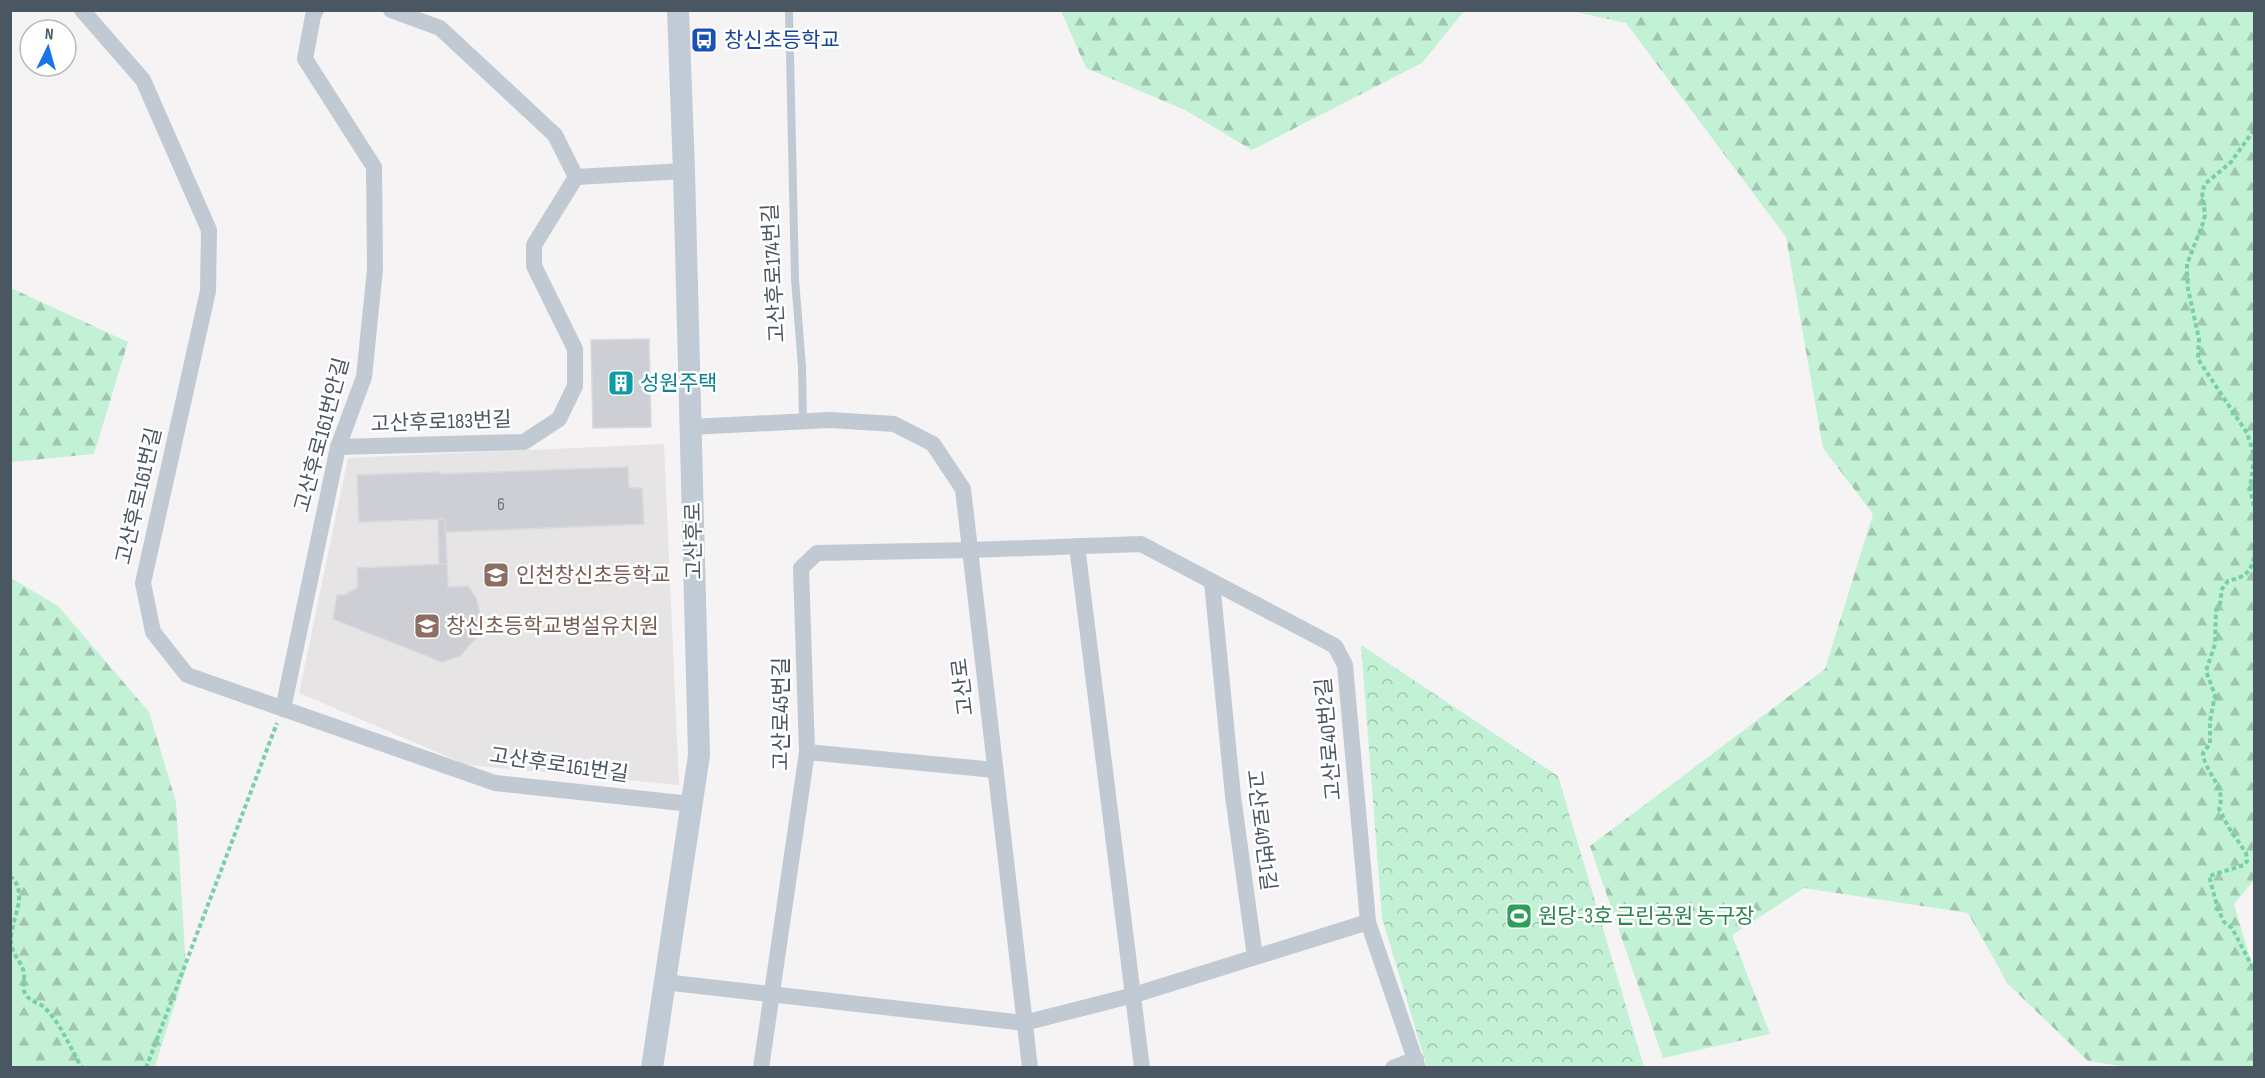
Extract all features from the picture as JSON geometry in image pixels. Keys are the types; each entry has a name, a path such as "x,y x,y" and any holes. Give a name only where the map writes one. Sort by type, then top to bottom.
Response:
{"main road":[{"name":"고산후로","path":"652,1068 699,755 678,10"}],"street":[{"name":"고산후로161번안길","path":"283,709 338,447 364,376 375,269 374,167 305,59 316,10"},
{"path":"391,10 440,28 555,135 576,177 684,171"},
{"name":"고산후로161번길","path":"92,14 143,80 209,230 208,291 143,583 153,632 188,675 495,783 691,804"},
{"name":"고산후로183번길","path":"338,447 524,442 559,419 575,386 574,349 534,266 534,245 576,177"},
{"name":"고산로","path":"803,422 830,420 894,423 933,444 963,489 1030,1068"},
{"path":"691,427 803,422"},
{"name":"고산로40번2길","path":"970,550 1141,544 1335,646 1345,665 1368,921 1417,1064"},
{"path":"1077,546 1142,1068"},
{"name":"고산로45번길","path":"761,1068 807,752 801,568 817,553 970,550"},
{"name":"고산로40번1길","path":"1212,582 1233,796 1255,957"},
{"path":"807,752 995,770"},
{"path":"664,982 1024,1023 1134,995 1368,921"},
{"path":"1393,1068 1417,1064"}],"lane":[{"name":"고산후로174번길","path":"789,10 794,268 802,367 803,422"}],"path":[{"path":"2254,130 2231,162 2205,184 2202,192 2205,215 2187,264 2187,273 2188,289 2199,339 2198,359 2247,434 2252,448 2254,458 2250,488 2254,508"},
{"path":"2254,545 2254,555 2249,572 2243,578 2228,581 2222,589 2220,604 2217,608 2215,644 2206,671 2215,695 2210,721 2210,744 2203,753 2203,759 2213,780 2219,785 2221,803 2219,809 2246,853 2247,861 2244,865 2210,876 2218,909 2224,922 2232,928 2254,970"},
{"path":"146,1068 283,709"},
{"path":"10,876 20,896 11,941 24,973 24,990 28,998 44,1007 66,1035 82,1068"}],"shaded area":[{"name":"인천창신초등학교","path":"664,444 679,785 467,765 299,693 348,458"}],"green space":[{"path":"1061,11 1464,11 1422,63 1252,150 1185,110 1086,68"},
{"path":"1572,11 2254,11 2254,880 2234,904 2254,972 2254,1067 2133,1068 2088,1061 2008,984 1968,913 1804,888 1732,935 1770,1034 1663,1058 1590,846 1825,669 1873,514 1823,448 1786,237 1626,23"},
{"path":"11,288 128,342 94,454 11,462"},
{"path":"11,578 58,606 149,712 176,802 186,969 155,1066 11,1067"},
{"path":"1361,645 1558,776 1644,1067 1427,1067 1382,918"}],"building":[{"name":"성원주택","path":"649,339 651,427 593,428 591,340"},
{"path":"628,467 629,488 642,488 644,524 446,532 445,519 359,522 357,475"},
{"path":"438,519 445,519 447,564 439,565"},
{"path":"447,564 448,587 468,586 476,598 479,609 480,625 477,637 460,656 442,662 333,619 337,595 345,595 358,587 357,568"}],"place":[{"name":"창신초등학교","path":"704,40"},
{"name":"성원주택","path":"621,383"},
{"name":"인천창신초등학교","path":"496,575"},
{"name":"창신초등학교병설유치원","path":"427,626"},
{"name":"원당-3호 근린공원 농구장","path":"1519,916"}]}
